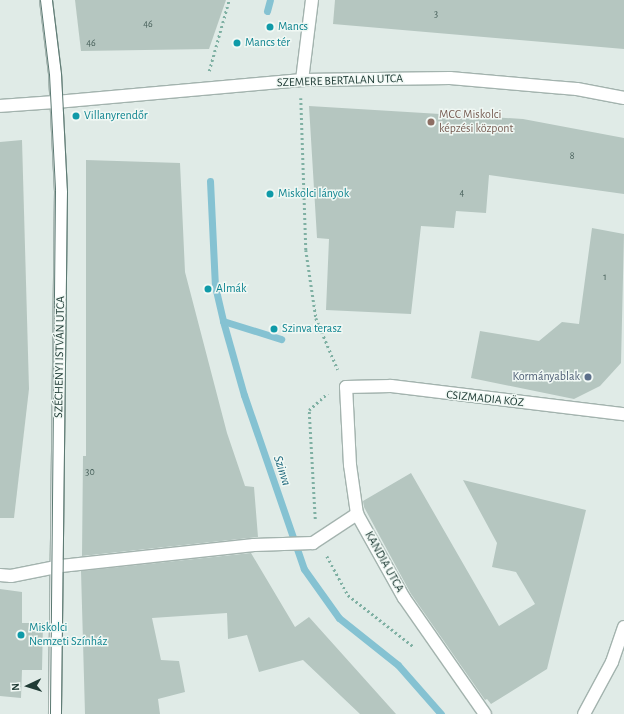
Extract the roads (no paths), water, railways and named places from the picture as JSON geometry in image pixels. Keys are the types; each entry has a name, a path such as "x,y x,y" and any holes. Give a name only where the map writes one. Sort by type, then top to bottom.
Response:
{"street":[{"name":"SZÉCHENYI ISTVÁN UTCA","path":"46,0 56,102 61,199 55,567 55,714"},
{"path":"302,80 312,0"},
{"name":"SZEMERE BERTALAN UTCA","path":"0,106 302,80 450,78 577,89 624,98"},
{"name":"CSIZMADIA KÖZ","path":"346,387 391,386 624,414"},
{"name":"KANDIA UTCA","path":"346,387 350,465 357,514 404,598 485,714"},
{"path":"0,575 31,574 55,567 254,545 281,546 313,543 357,514"},
{"path":"584,714 612,662 624,628"}],"waterway":[{"name":"Szinva","path":"267,11 270,0"},
{"name":"Szinva","path":"210,181 215,286 223,321 244,395 304,569 339,618 398,665 441,714"},
{"path":"223,321 281,339"}],"tram line":[{"path":"40,0 49,74 55,190 50,714"},
{"path":"52,0 61,73 67,191 61,714"}],"place":[{"name":"Mancs","path":"270,27"},
{"name":"Mancs tér","path":"237,43"},
{"name":"Villanyrendőr","path":"76,116"},
{"name":"MCC Miskolci képzési központ","path":"431,122"},
{"name":"Miskolci lányok","path":"270,194"},
{"name":"Almák","path":"208,289"},
{"name":"Szinva terasz","path":"274,329"},
{"name":"Kormányablak","path":"588,377"},
{"name":"Miskolci Nemzeti Színház","path":"21,635"}]}
